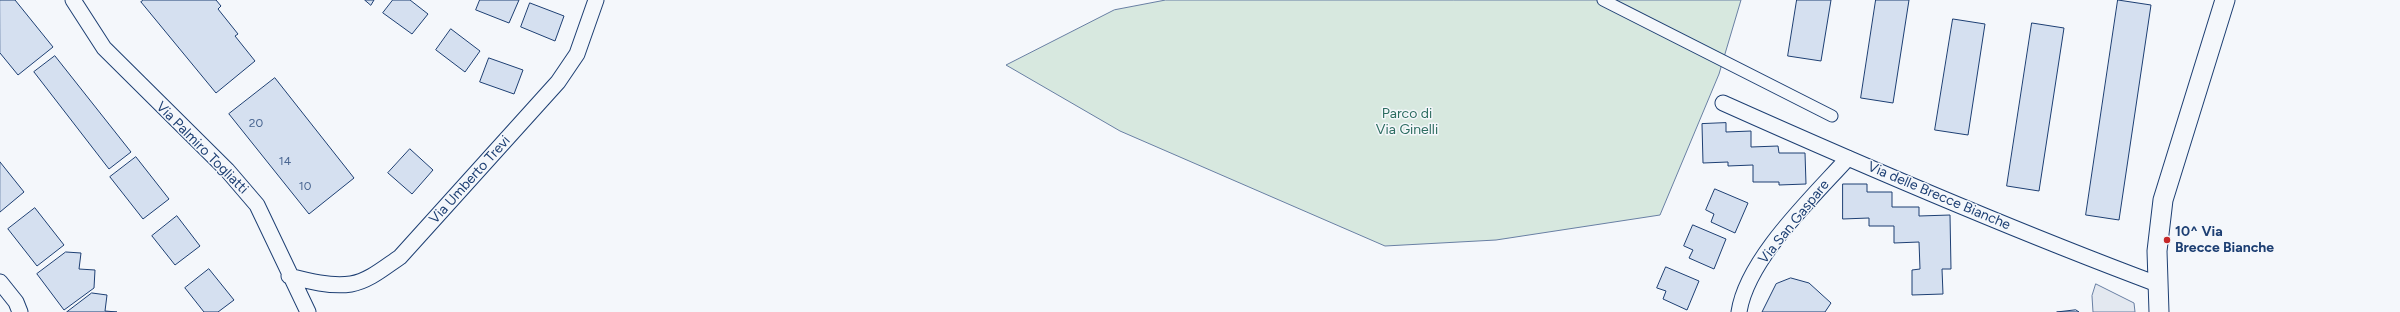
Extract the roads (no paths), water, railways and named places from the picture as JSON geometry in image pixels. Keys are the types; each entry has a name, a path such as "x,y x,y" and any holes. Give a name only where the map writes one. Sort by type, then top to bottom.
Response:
{"street":[{"name":"Via Palmiro Togliatti","path":"73,0 104,48 227,170 257,205 289,276 308,312"},
{"name":"Via Umberto Trevi","path":"289,276 316,282 351,284 377,272 400,257 558,82 577,54 596,0"},
{"path":"1603,0 1832,116"},
{"path":"2159,312 2157,251 2163,200 2225,0"},
{"name":"Via delle Brecce Bianche","path":"1723,103 1848,158 2094,260 2157,284"},
{"name":"Via San Gaspare","path":"1738,312 1741,299 1761,261 1784,230 1848,158"},
{"path":"0,282 16,302 20,312"}],"place":[{"name":"10^ Via Brecce Bianche","path":"2167,240"}],"park label":[{"name":"Parco di Via Ginelli","path":"1407,122"}]}
